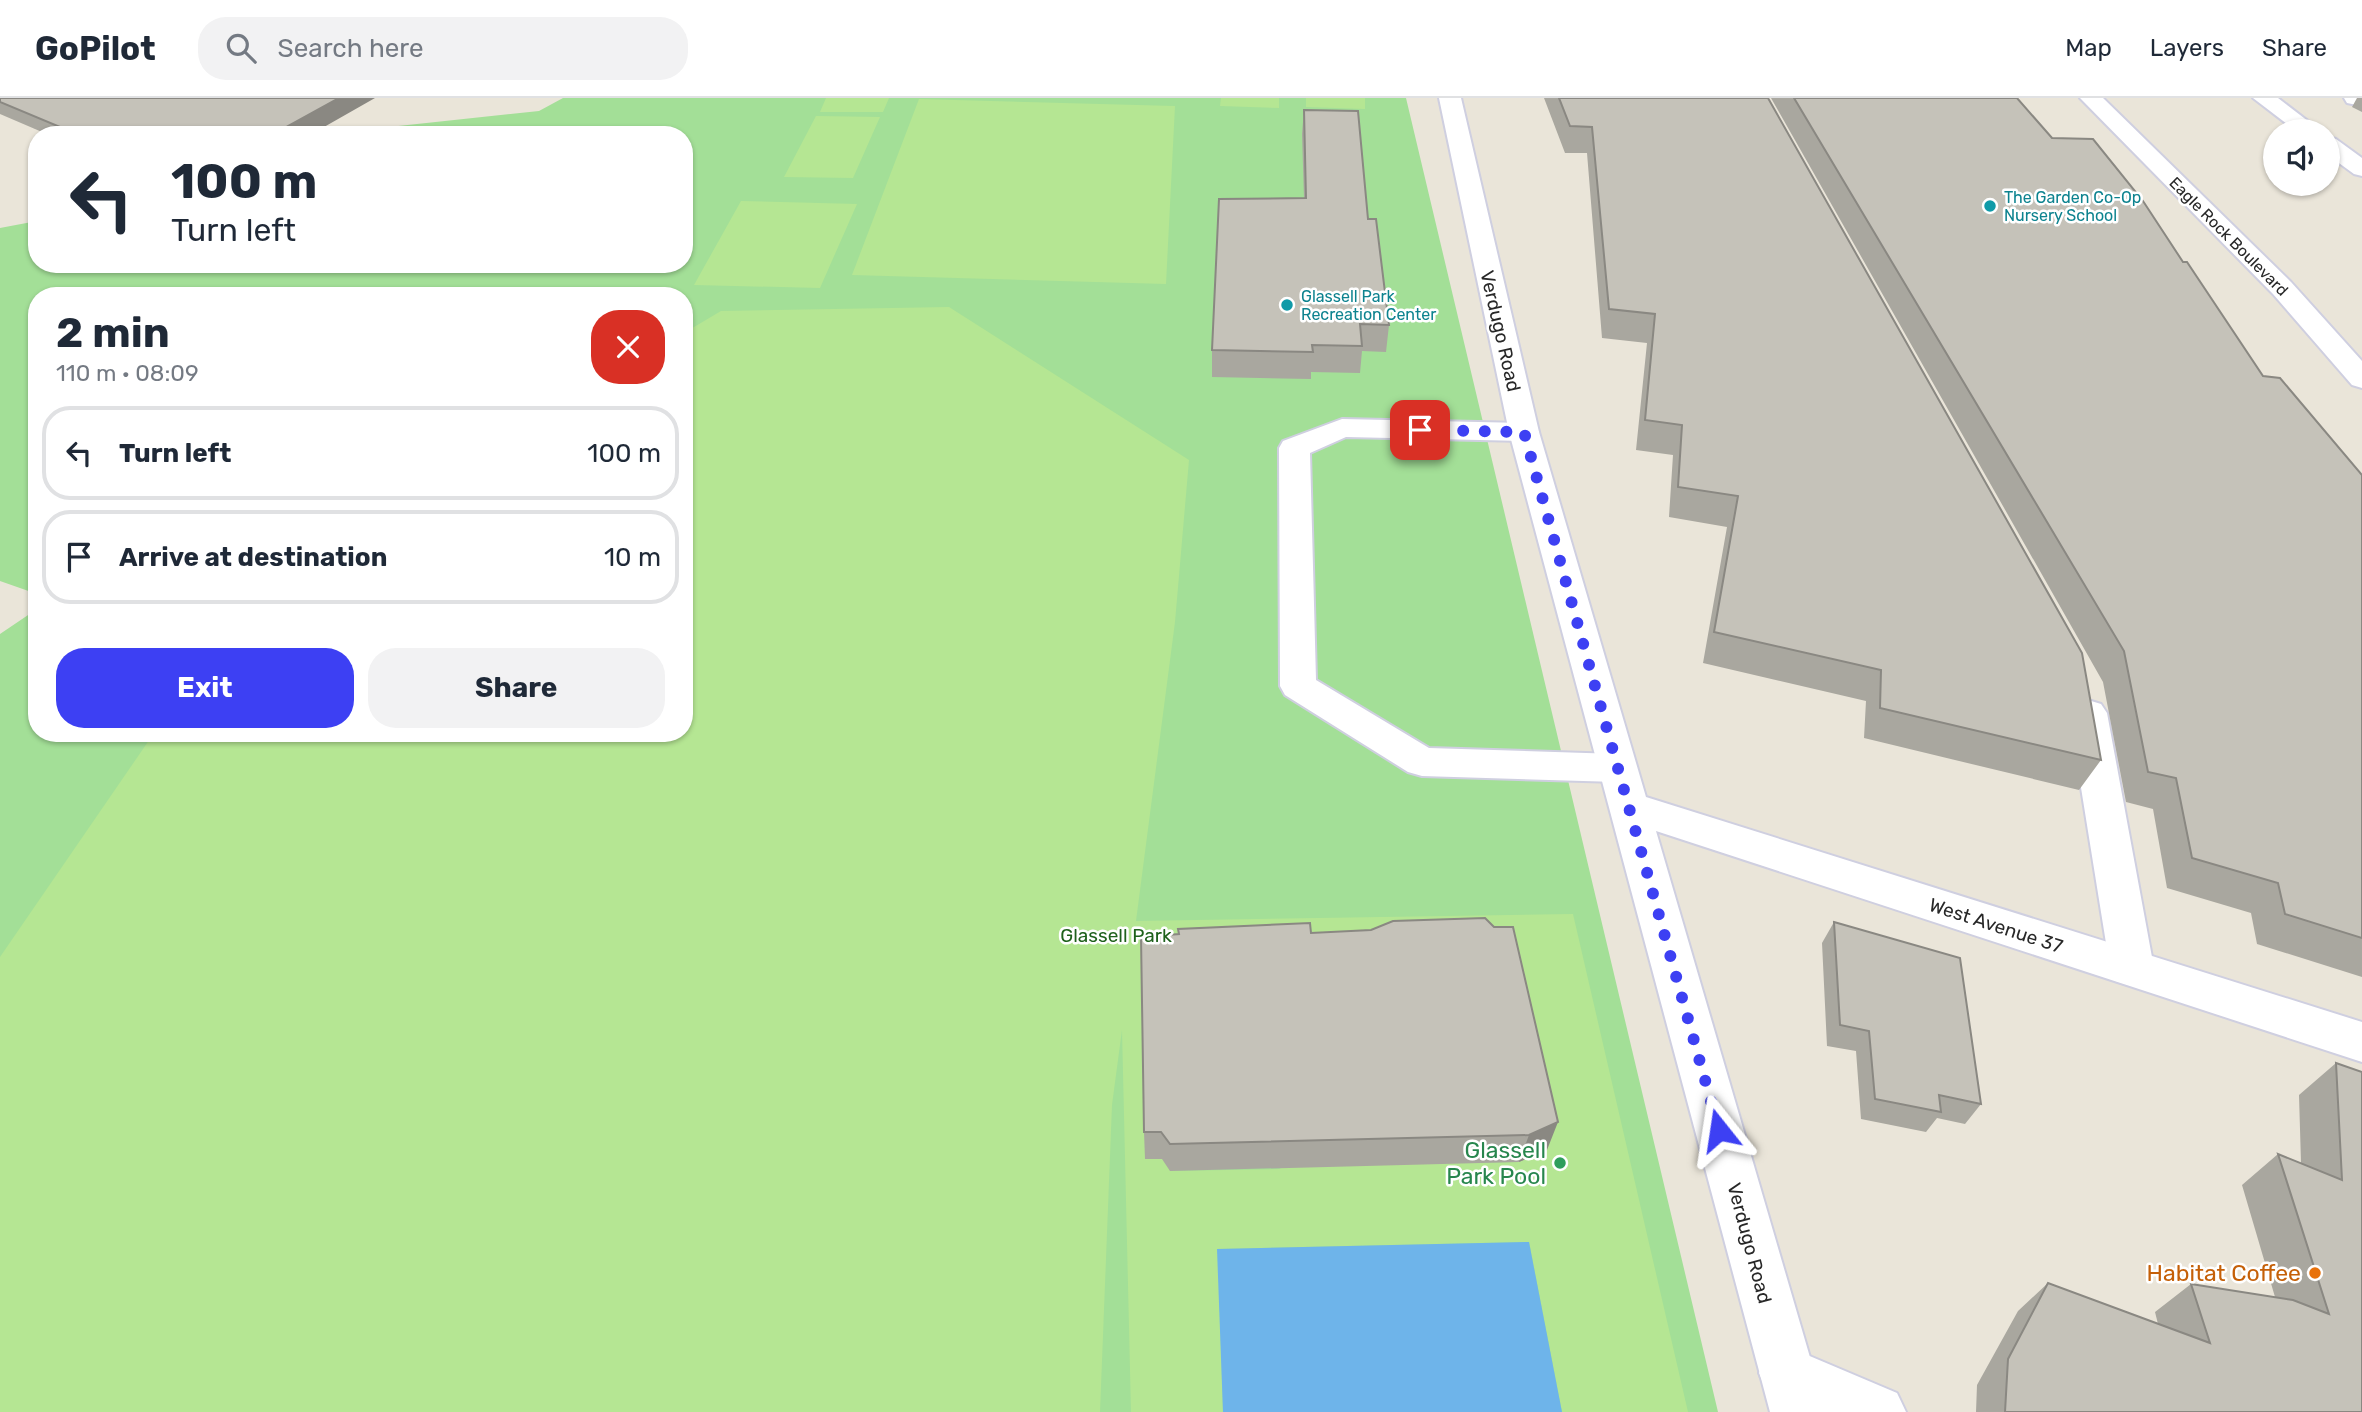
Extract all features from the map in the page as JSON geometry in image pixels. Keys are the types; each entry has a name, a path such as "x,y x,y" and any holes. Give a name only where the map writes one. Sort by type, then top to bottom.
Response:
{"street":[{"name":"Verdugo Road","path":"1450,98 1524,432 1792,1393"},
{"name":"Eagle Rock Boulevard","path":"2091,98 2282,288 2362,379"},
{"path":"2264,98 2293,119"},
{"path":"2355,98 2362,99"},
{"path":"2340,153 2362,169"},
{"name":"West Avenue 37","path":"1524,432 1342,428 1294,448 1297,686 1422,762 1624,787 2132,968 2362,1042"},
{"path":"2083,683 2132,968"},
{"path":"1792,1393 1878,1412"}],"green space":[{"name":"Glassell Park","path":"563,98 1406,98 1718,1412 0,1412 0,634 28,615 28,742 693,742 693,287 28,287 28,591 0,581 0,228 28,223 28,273 693,273 693,126 398,126 539,111"},
{"path":"826,98 889,98 883,112 820,112"},
{"path":"1221,98 1279,98 1279,108 1220,106"},
{"path":"1306,98 1365,98 1365,109 1306,107"},
{"path":"919,99 1175,106 1166,284 852,275"},
{"path":"816,116 880,117 853,178 784,177"},
{"path":"741,201 857,204 820,288 694,285"},
{"name":"Glassell Park","path":"949,307 1189,460 1175,622 1136,921 1573,914 1688,1412 1562,1412 1529,1242 1218,1249 1223,1412 1131,1412 1122,1030 1112,1105 1100,1412 0,1412 0,957 148,742 693,742 693,328 721,311","holes":["1547,1149 1526,1151 1519,1162 1287,1165 1279,1169 1170,1171 1166,1159 1145,1159"]}],"water":[{"path":"1529,1242 1562,1412 1223,1412 1217,1249"}],"building":[{"path":"0,98 339,98 288,126 57,126 0,102"},
{"path":"1559,98 1768,98 2082,653 2101,760 1880,708 1881,670 1714,632 1738,496 1678,487 1682,425 1645,420 1655,314 1609,309 1592,127 1570,126"},
{"path":"1794,98 2017,98 2052,138 2093,139 2143,201 2183,262 2187,262 2263,376 2280,378 2362,475 2362,938 2285,914 2278,883 2192,858 2176,778 2148,772 2124,651"},
{"name":"Glassell Park Recreation Center","path":"1304,110 1358,111 1368,219 1376,219 1389,325 1360,324 1362,346 1312,345 1313,352 1212,350 1219,199 1306,198"},
{"path":"1485,918 1494,927 1513,927 1558,1122 1529,1135 1170,1144 1161,1132 1144,1132 1141,937 1179,934 1178,929 1310,923 1311,933 1371,930 1393,921"},
{"path":"1834,922 1960,958 1981,1104 1939,1095 1941,1112 1875,1099 1869,1031 1840,1025"},
{"path":"2336,1063 2362,1072 2362,1412 2005,1412 2008,1359 2048,1283 2210,1343 2191,1284 2293,1300 2329,1314 2278,1154 2342,1180"}],"place":[{"name":"The Garden Co-Op Nursery School","path":"1990,206"},
{"name":"Glassell Park Recreation Center","path":"1287,305"},
{"name":"Glassell Park Pool","path":"1560,1163"},
{"name":"Habitat Coffee","path":"2315,1273"}],"route":[{"path":"1420,430 1524,432 1719,1130"}]}
